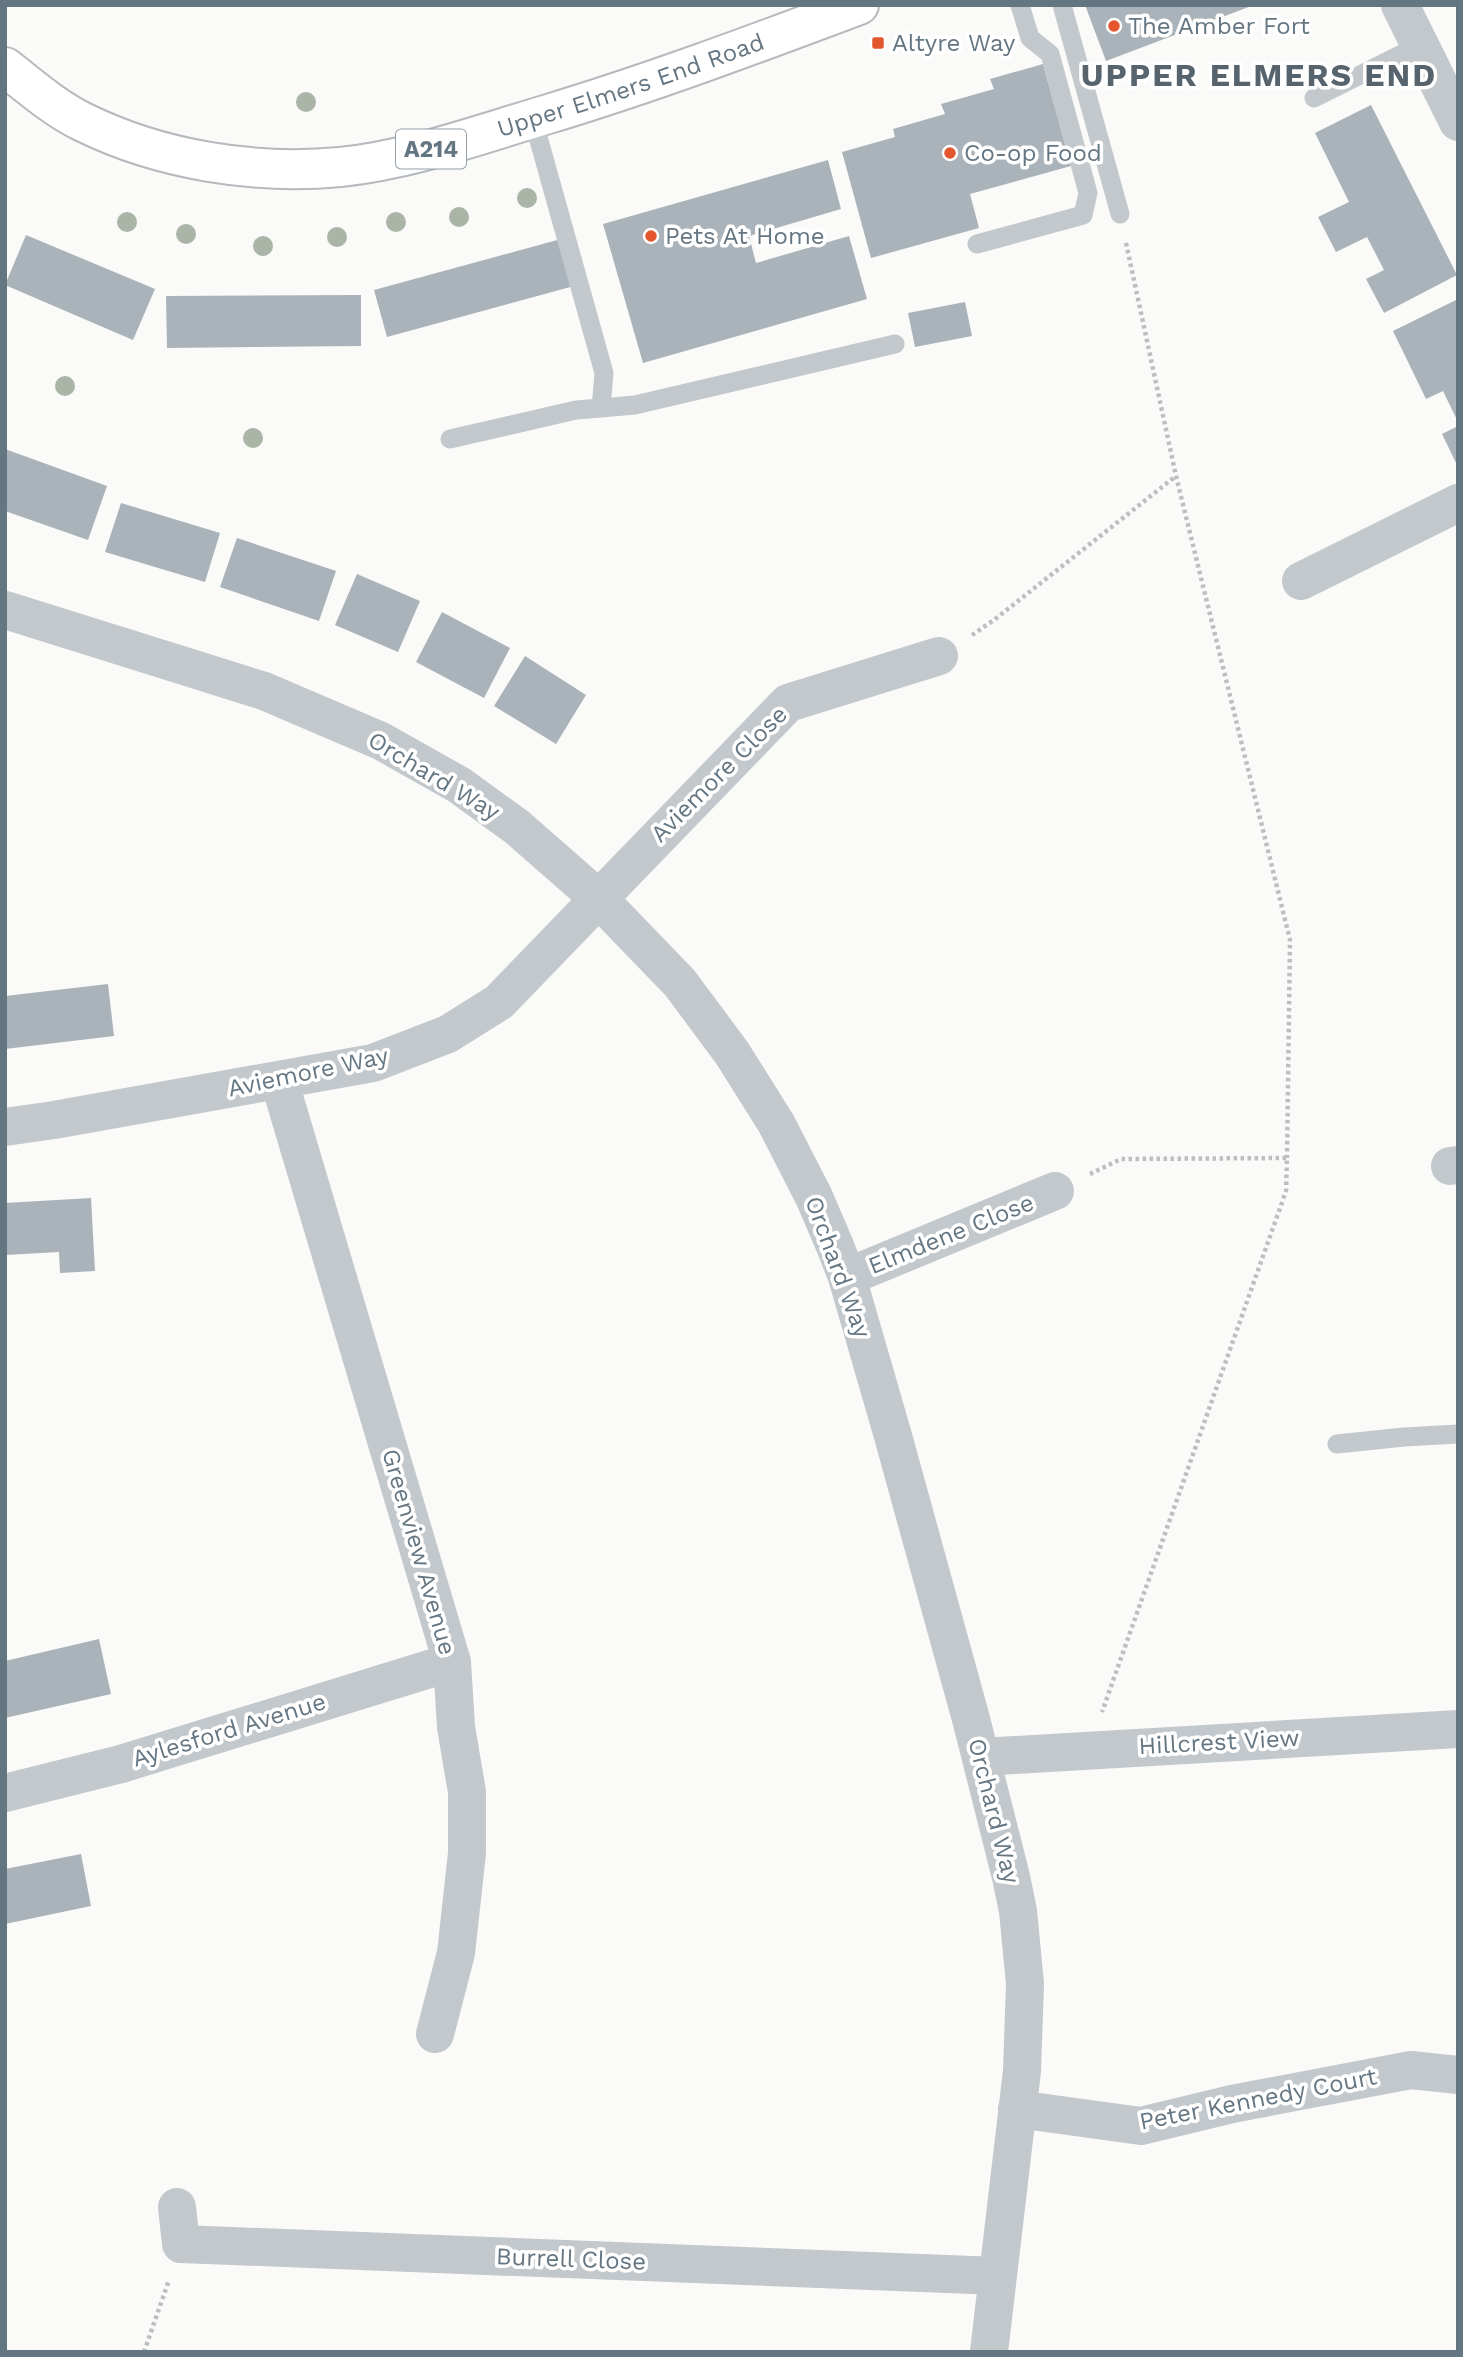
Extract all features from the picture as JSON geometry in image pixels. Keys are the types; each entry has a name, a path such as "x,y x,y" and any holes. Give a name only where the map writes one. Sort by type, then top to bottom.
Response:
{"main road":[{"name":"Upper Elmers End Road","path":"5,67 53,104 81,121 113,135 185,157 250,166 301,169 341,167 430,149 533,119 746,48 859,5"}],"street":[{"path":"1400,5 1458,122"},
{"path":"1301,581 1458,503"},
{"name":"Orchard Way","path":"5,610 264,691 381,741 437,771 483,801 541,847 598,898 680,983 732,1053 776,1123 814,1197 848,1277 981,1757 1011,1877 1022,1948 1025,2025 989,2352"},
{"name":"Aviemore Close","path":"598,898 788,703 939,656"},
{"name":"Aviemore Way","path":"5,1127 54,1121 373,1063 449,1034 499,1002 598,898"},
{"name":"Greenview Avenue","path":"279,1080 452,1662 456,1727 467,1792 467,1853 456,1953 435,2035"},
{"name":"Elmdene Close","path":"848,1277 1055,1191"},
{"name":"Aylesford Avenue","path":"5,1793 121,1763 452,1662"},
{"name":"Hillcrest View","path":"981,1757 1458,1729"},
{"name":"Peter Kennedy Court","path":"1017,2109 1141,2126 1231,2104 1411,2070 1458,2075"},
{"path":"177,2207 181,2244"},
{"name":"Burrell Close","path":"181,2244 998,2276"}],"lane":[{"path":"977,244 1083,215 1088,192 1050,54 1030,38 1020,5"},
{"path":"1062,5 1120,214"},
{"path":"1314,98 1420,45"},
{"path":"533,119 604,373 601,408"},
{"path":"450,439 576,410 635,405 895,344"},
{"path":"1337,1444 1458,1434"}],"path":[{"path":"1089,1749 1286,1191 1287,1158 1290,940 1176,476 1120,214"},
{"path":"939,656 994,620 1176,476"},
{"path":"1055,1191 1121,1159 1287,1158"},
{"path":"144,2352 181,2244"}],"building":[{"path":"1085,5 1254,5 1106,61"},
{"path":"1043,64 1071,166 970,194 979,228 871,258 842,152 895,137 893,129 945,114 941,104 994,89 990,79"},
{"path":"1371,105 1457,275 1384,313 1366,279 1384,270 1367,237 1336,252 1318,217 1349,202 1315,133"},
{"path":"828,160 841,209 749,236 756,263 849,236 867,299 643,363 603,224"},
{"path":"26,235 155,289 133,340 5,285"},
{"path":"561,239 574,286 387,337 374,290"},
{"path":"361,295 361,346 167,348 166,296"},
{"path":"1458,299 1458,422 1443,391 1426,399 1393,331"},
{"path":"965,302 972,336 915,347 908,313"},
{"path":"1458,426 1458,467 1442,434"},
{"path":"5,449 107,486 88,540 5,511"},
{"path":"121,503 220,533 205,582 105,552"},
{"path":"237,538 336,571 319,621 220,587"},
{"path":"357,574 420,601 398,652 335,625"},
{"path":"442,612 510,648 484,698 416,662"},
{"path":"525,656 586,695 556,744 494,706"},
{"path":"108,984 114,1036 5,1049 5,996"},
{"path":"91,1198 95,1271 60,1273 59,1252 5,1255 5,1203"},
{"path":"99,1639 111,1694 5,1718 5,1661"},
{"path":"81,1854 91,1906 5,1924 5,1869"}],"place":[{"name":"The Amber Fort","path":"1114,26"},
{"name":"Altyre Way","path":"878,43"},
{"name":"Co-op Food","path":"950,153"},
{"name":"Pets At Home","path":"651,236"}],"district":[{"name":"UPPER ELMERS END","path":"1259,75"}]}
